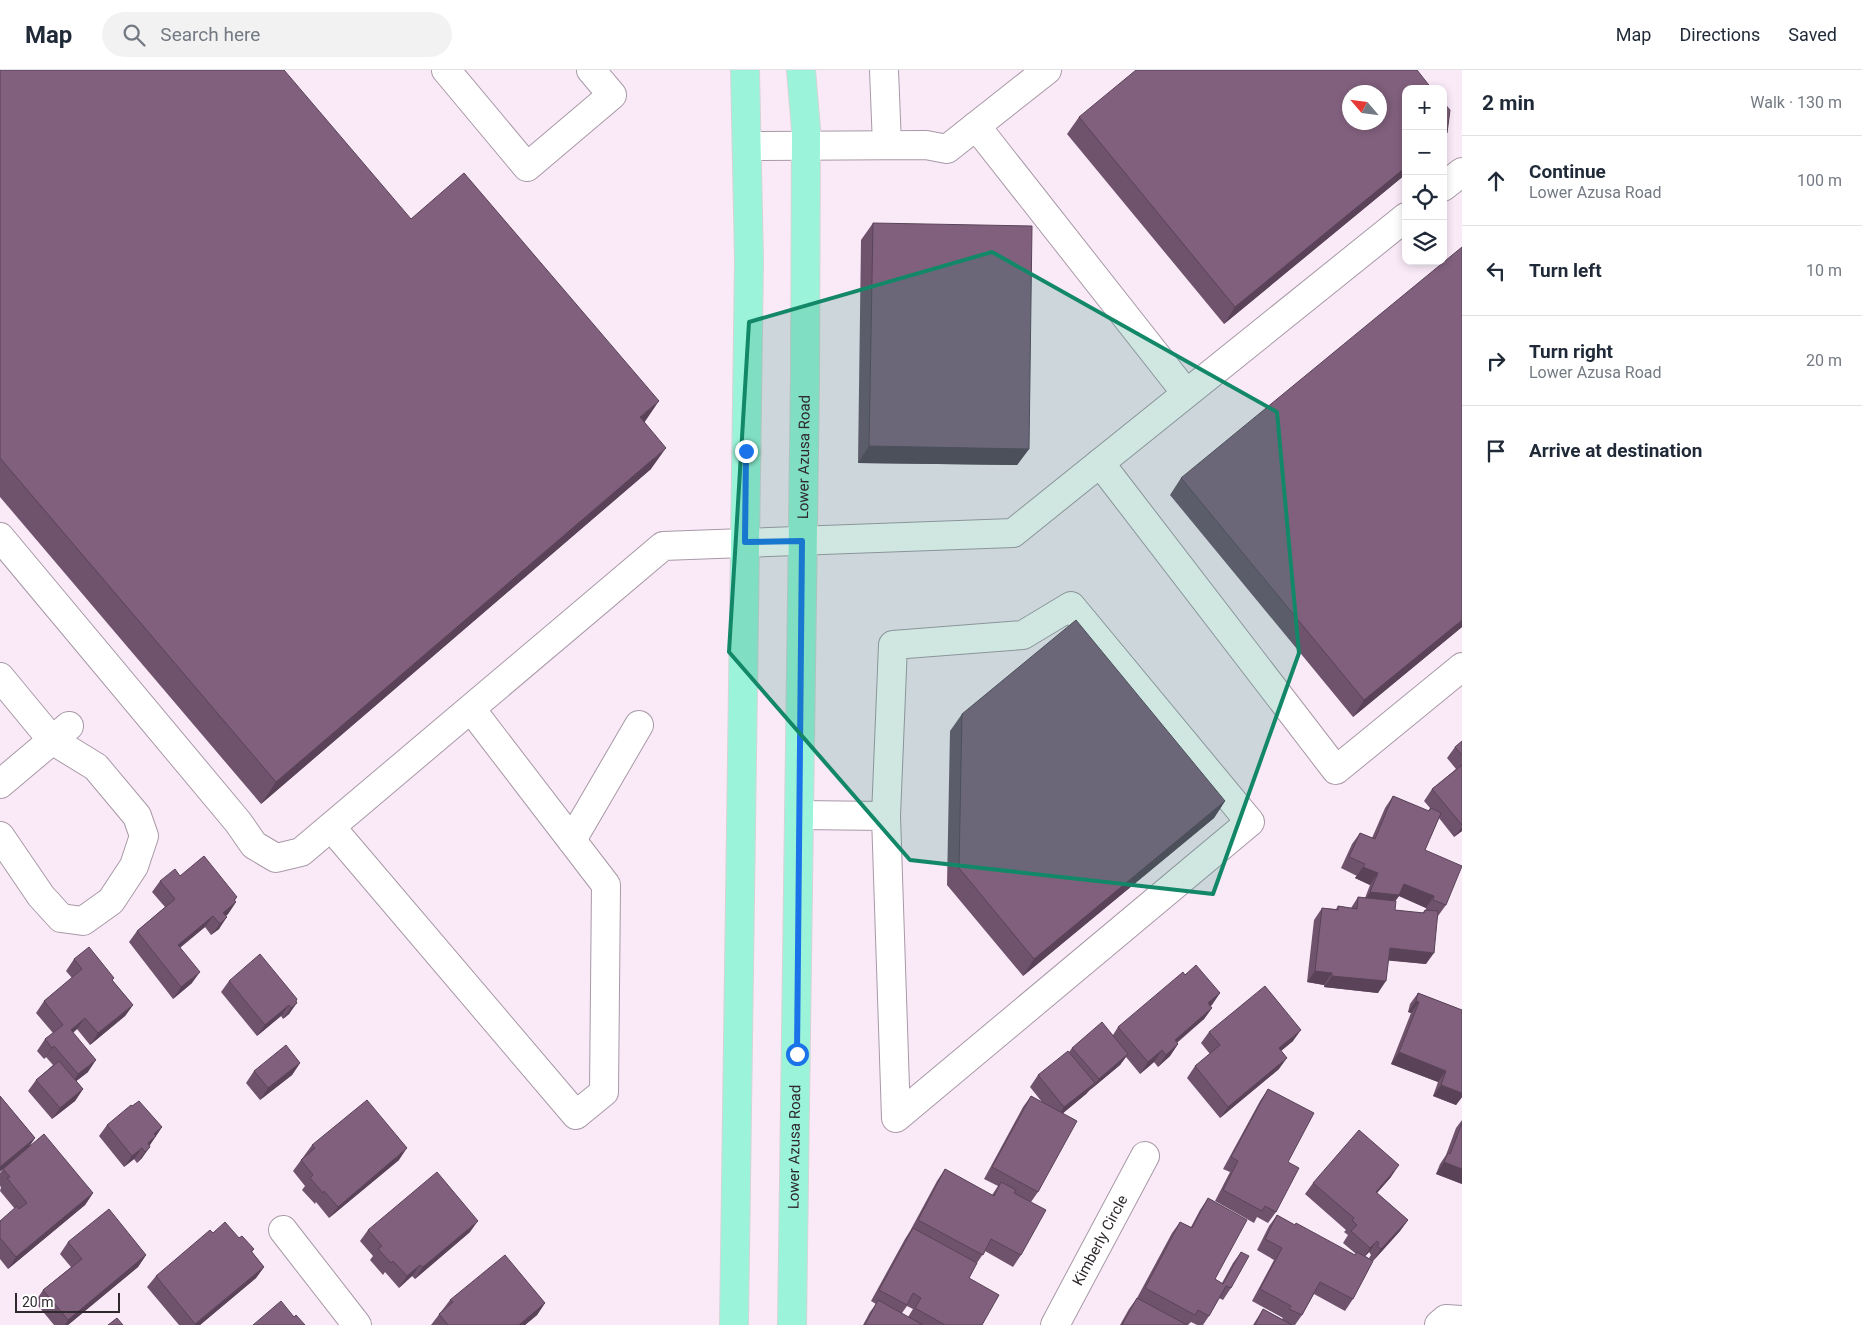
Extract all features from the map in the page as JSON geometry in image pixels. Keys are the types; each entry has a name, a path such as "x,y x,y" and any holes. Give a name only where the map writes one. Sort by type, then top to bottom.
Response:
{"main road":[{"path":"734,1325 749,260 745,70"},
{"name":"Lower Azusa Road","path":"792,1325 805,379 806,128 801,70"}],"street":[{"path":"446,70 527,167 612,95 591,70"},
{"path":"884,70 887,145"},
{"path":"747,146 926,145 947,149 1047,70"},
{"path":"976,126 1186,393"},
{"path":"1447,184 1462,172"},
{"path":"0,537 238,822 254,845 276,858 301,852 663,546 1013,533 1402,220"},
{"path":"1100,463 1336,770 1462,667"},
{"path":"1071,606 1250,822 896,1118 886,816 893,645 1023,635 1071,606"},
{"path":"0,678 96,767 137,816 144,836 134,866 111,901 83,922 61,918 42,896 0,836"},
{"path":"331,827 576,1115 604,1092 606,885 471,709"},
{"path":"572,840 639,725"},
{"path":"0,784 61,733"},
{"path":"799,815 886,816"},
{"name":"Kimberly Circle","path":"1055,1325 1144,1156"},
{"path":"283,1230 357,1325"},
{"path":"1439,1325 1446,1319 1462,1320"}],"highlighted area":[{"path":"992,252 1277,412 1299,653 1213,894 910,860 729,652 749,322"}],"building":[{"path":"0,70 284,70 411,219 464,173 659,401 640,417 666,448 276,782 0,458"},
{"path":"1136,70 1417,70 1429,85 1402,85 1402,170 1235,307 1079,117"},
{"path":"1447,107 1450,110 1447,133"},
{"path":"873,223 1032,226 1029,449 869,446"},
{"path":"1462,247 1462,620 1364,700 1181,478 1440,265 1447,265 1447,259"},
{"path":"1076,620 1225,801 1034,959 959,868 962,714"},
{"path":"1462,741 1462,755 1455,747"},
{"path":"1462,765 1462,825 1432,789"},
{"path":"1393,796 1429,811 1431,808 1441,813 1425,850 1462,866 1446,905 1433,900 1434,896 1404,884 1399,895 1370,892 1378,873 1363,867 1365,864 1349,857 1360,833 1375,839"},
{"path":"204,856 237,897 234,900 236,902 223,913 227,917 220,924 213,916 178,945 200,972 181,987 137,931 175,899 160,881 175,869 180,876"},
{"path":"1358,897 1396,901 1395,910 1424,913 1425,910 1438,911 1434,953 1390,948 1386,981 1332,976 1332,973 1315,971 1322,908 1338,910 1338,906 1357,909"},
{"path":"89,947 114,978 112,980 133,1005 98,1033 85,1018 71,1030 96,1060 78,1074 54,1046 52,1048 45,1039 63,1025 44,1001 82,969 74,959"},
{"path":"260,954 297,999 297,1003 291,1008 289,1005 265,1025 229,981"},
{"path":"1196,965 1220,993 1208,1003 1212,1008 1175,1040 1178,1044 1166,1055 1162,1050 1148,1062 1118,1027 1183,972 1185,975"},
{"path":"1265,986 1301,1030 1279,1048 1287,1058 1228,1107 1195,1066 1220,1045 1209,1032"},
{"path":"1418,993 1462,1010 1462,1093 1441,1085 1446,1071 1399,1052 1419,1002 1416,1001"},
{"path":"1102,1022 1128,1054 1099,1079 1072,1048"},
{"path":"286,1045 300,1063 268,1088 254,1071"},
{"path":"1068,1051 1095,1083 1064,1107 1038,1075"},
{"path":"59,1061 83,1089 60,1108 36,1080"},
{"path":"1268,1089 1314,1113 1288,1162 1299,1168 1276,1212 1265,1206 1262,1211 1223,1190 1238,1161 1231,1157"},
{"path":"0,1096 35,1138 0,1167"},
{"path":"1031,1096 1077,1121 1038,1192 992,1167"},
{"path":"367,1100 407,1148 338,1207 310,1178 313,1175 301,1160 315,1148 312,1145"},
{"path":"139,1101 162,1127 154,1134 156,1136 148,1143 150,1147 145,1152 142,1148 132,1156 107,1125 131,1105"},
{"path":"1462,1123 1462,1169 1444,1162 1448,1153 1450,1154"},
{"path":"1359,1130 1399,1165 1376,1192 1408,1220 1381,1249 1377,1246 1379,1243 1377,1241 1370,1248 1351,1231 1357,1225 1352,1220 1354,1218 1313,1183"},
{"path":"44,1134 93,1193 16,1257 0,1238 0,1221 17,1206 19,1209 27,1203 7,1178 10,1177 3,1169"},
{"path":"945,1169 994,1196 1001,1182 1016,1190 1014,1193 1046,1210 1021,1255 991,1239 983,1255 918,1220"},
{"path":"437,1172 478,1221 423,1267 420,1265 407,1276 378,1249 382,1246 368,1230"},
{"path":"1208,1198 1247,1220 1215,1279 1223,1284 1241,1252 1249,1256 1231,1288 1226,1286 1209,1316 1198,1310 1195,1315 1145,1288 1180,1222 1192,1228"},
{"path":"109,1209 146,1255 68,1320 43,1290 82,1259 68,1242"},
{"path":"1277,1215 1295,1225 1296,1223 1355,1255 1357,1252 1373,1261 1353,1299 1320,1282 1302,1315 1289,1309 1291,1306 1260,1289 1282,1248 1265,1239"},
{"path":"225,1222 239,1238 242,1236 254,1249 251,1251 264,1267 195,1324 156,1276 210,1230 213,1233"},
{"path":"913,1228 977,1263 969,1278 999,1295 982,1325 945,1325 915,1308 921,1298 913,1293 907,1305 879,1290"},
{"path":"505,1255 545,1303 519,1325 448,1325 439,1314 453,1302 450,1300"},
{"path":"1137,1298 1187,1325 1122,1325"},
{"path":"878,1300 923,1325 865,1325"},
{"path":"281,1301 294,1317 296,1315 305,1325 253,1325"},
{"path":"1263,1309 1292,1325 1255,1325"},
{"path":"117,1318 123,1325 108,1325"}],"route":[{"path":"746,451 745,542 802,541 797,1054"}]}
